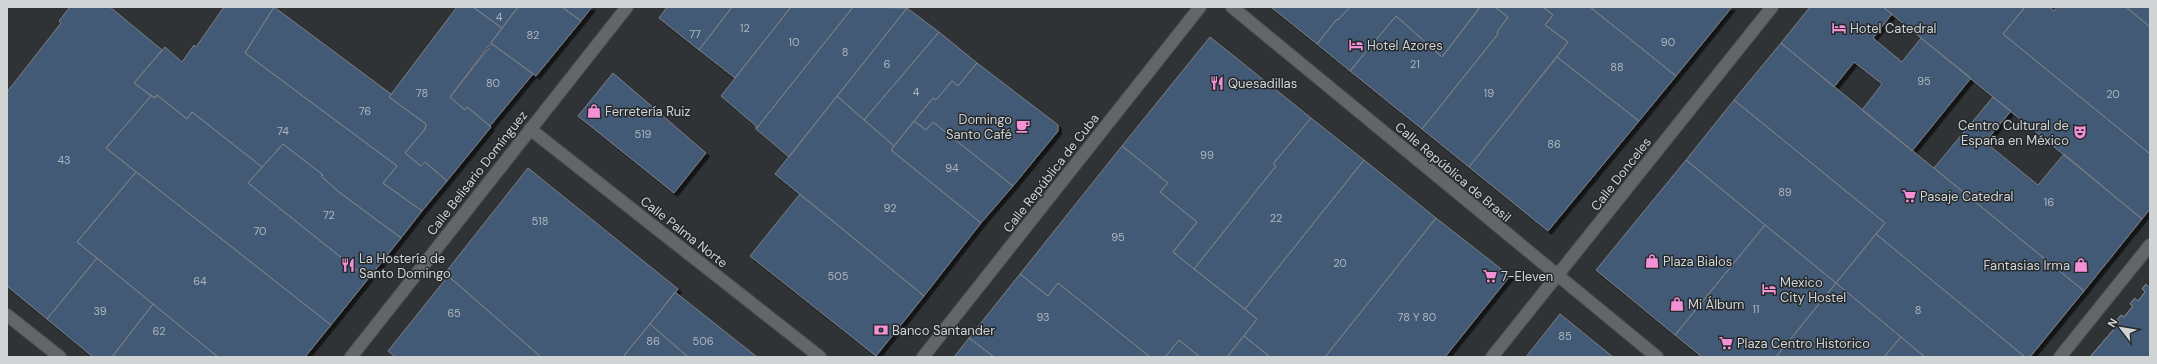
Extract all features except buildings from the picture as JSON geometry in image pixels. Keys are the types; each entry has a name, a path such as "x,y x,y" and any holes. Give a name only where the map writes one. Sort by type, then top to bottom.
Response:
{"street":[{"name":"Calle Belisario Domínguez","path":"350,357 627,7"},
{"name":"Calle República de Cuba","path":"923,357 1200,7"},
{"name":"Calle República de Brasil","path":"1232,7 1657,357"},
{"name":"Calle Donceles","path":"1492,357 1558,277 1772,7"},
{"name":"Calle Palma Norte","path":"530,129 820,357"},
{"path":"2060,357 2150,245"},
{"path":"7,315 60,357"}],"place":[{"name":"Hotel Catedral","path":"1839,28"},
{"name":"Hotel Azores","path":"1356,45"},
{"name":"Quesadillas","path":"1217,83"},
{"name":"Ferretería Ruiz","path":"594,111"},
{"name":"Domingo Santo Café","path":"1023,126"},
{"name":"Centro Cultural de España en México","path":"2080,132"},
{"name":"Pasaje Catedral","path":"1909,196"},
{"name":"Plaza Bialos","path":"1652,261"},
{"name":"La Hostería de Santo Domingo","path":"348,265"},
{"name":"Fantasias Irma","path":"2081,265"},
{"name":"7-Eleven","path":"1490,276"},
{"name":"Mexico City Hostel","path":"1769,289"},
{"name":"Mi Álbum","path":"1677,304"},
{"name":"Banco Santander","path":"881,330"},
{"name":"Plaza Centro Historico","path":"1726,343"}]}
